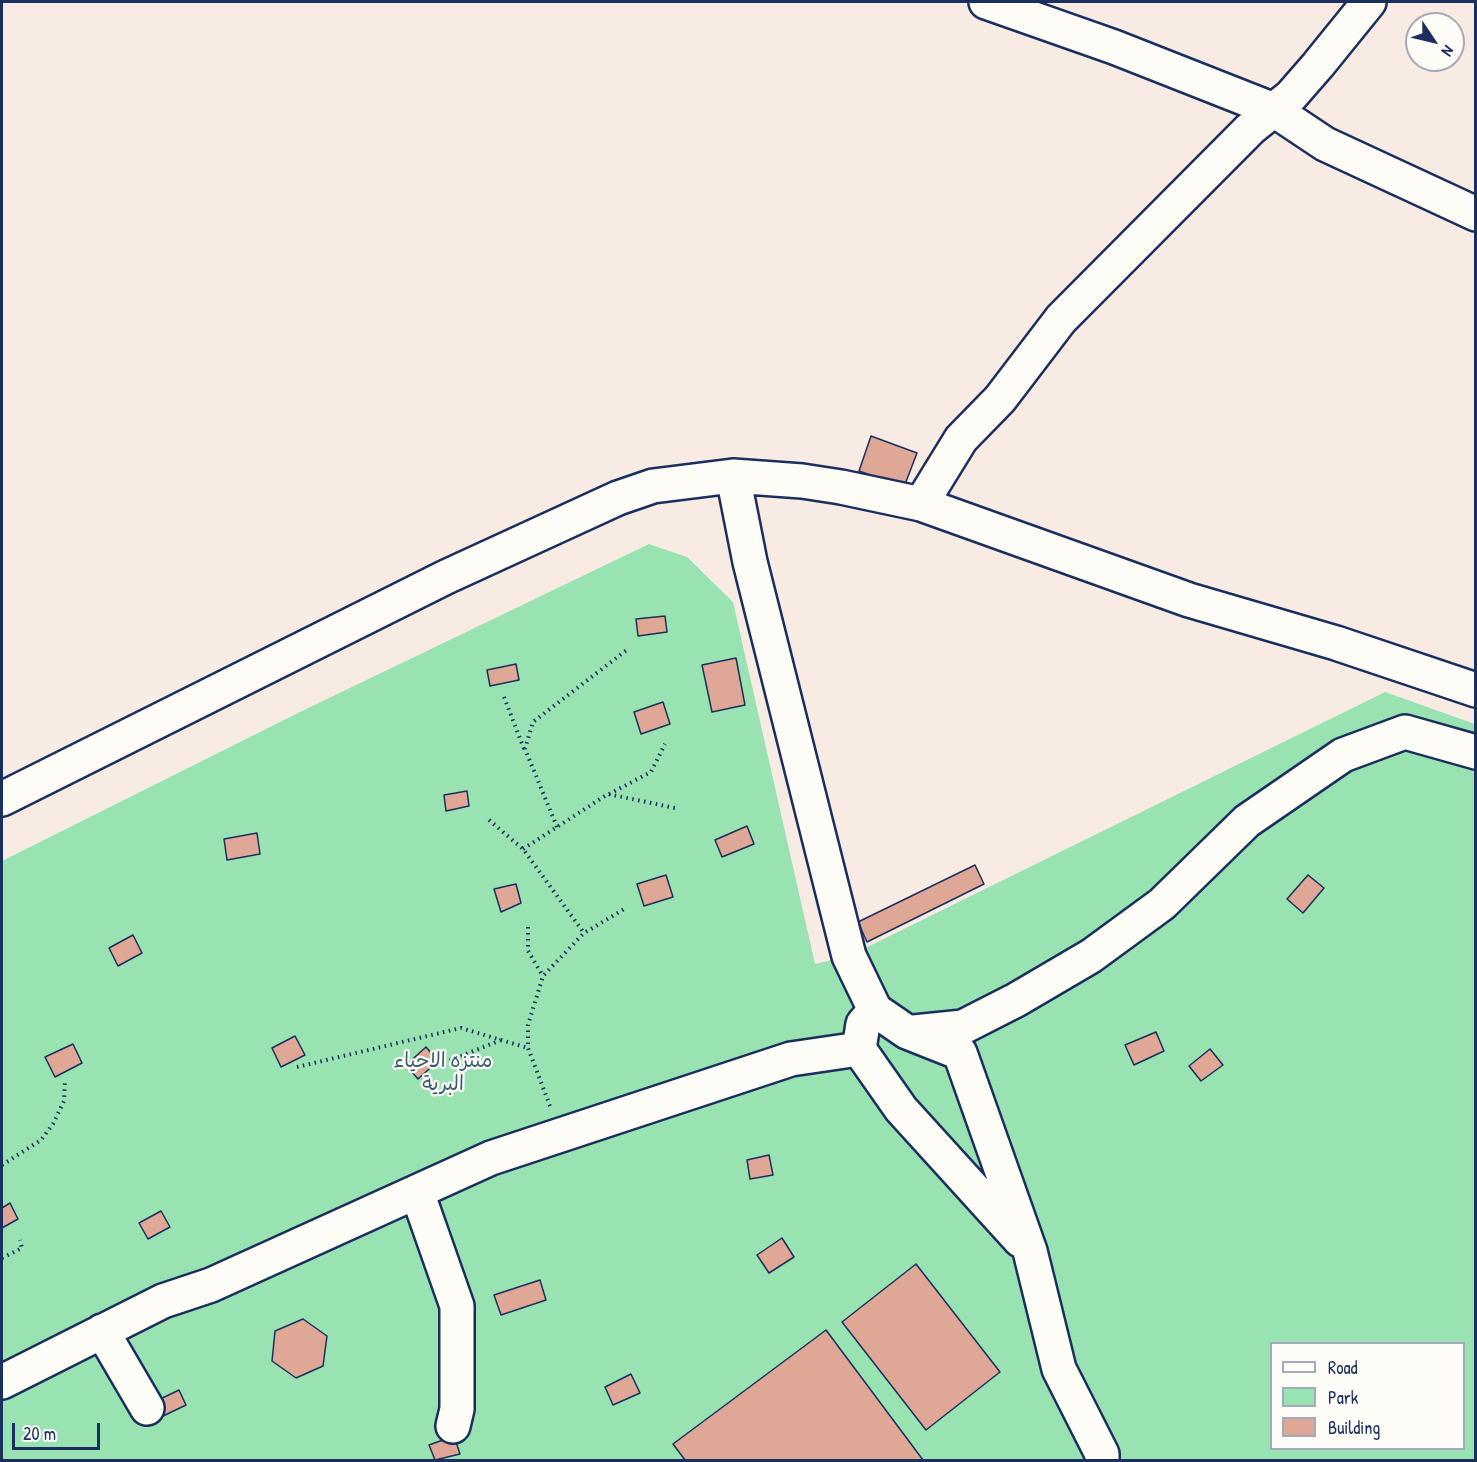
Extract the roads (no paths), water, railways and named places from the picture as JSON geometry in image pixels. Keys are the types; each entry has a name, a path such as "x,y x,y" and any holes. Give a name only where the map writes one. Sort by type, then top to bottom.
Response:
{"street":[{"path":"986,2 1114,47 1274,110 1325,144 1476,214"},
{"path":"921,504 962,440 1000,399 1061,319 1250,129 1291,96 1369,2"},
{"path":"733,476 750,562 849,956 875,1010 907,1032 960,1053 1030,1251 1059,1369 1106,1458"},
{"path":"2,799 446,577 618,498 653,486 733,476 821,484 921,504 1189,600 1336,643 1476,690"},
{"path":"907,1032 963,1027 1016,1000 1091,956 1162,904 1247,821 1342,755 1405,732 1476,752"},
{"path":"875,1010 863,1024 859,1049 901,1109 1030,1251"},
{"path":"2,1382 163,1301 211,1285 491,1158 791,1059 859,1049"},
{"path":"417,1192 457,1306 457,1409 453,1426"},
{"path":"102,1331 147,1408"}],"park label":[{"name":"منتزه الاحياء البرية","path":"443,1074"}]}
